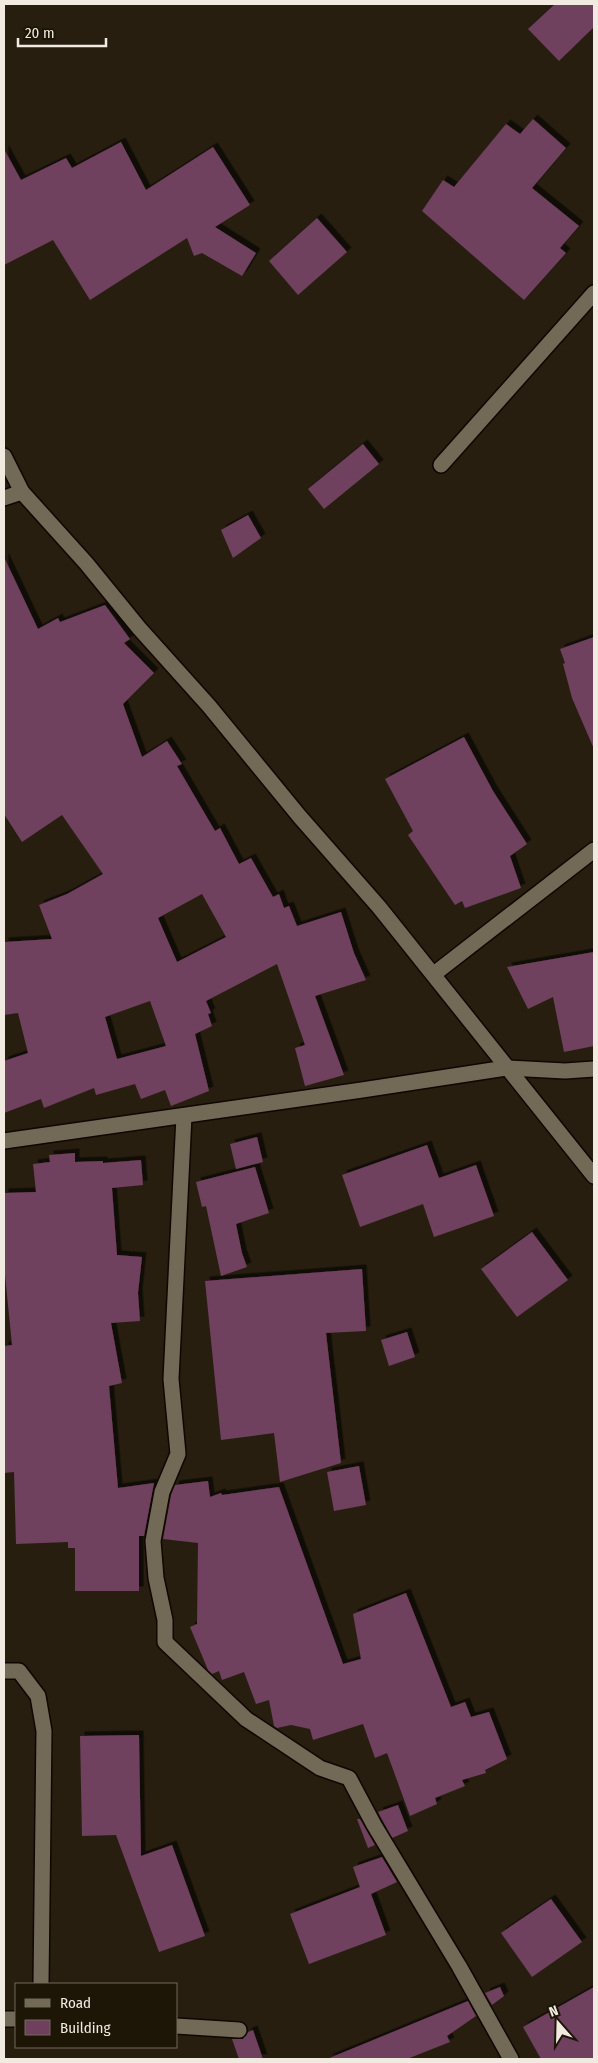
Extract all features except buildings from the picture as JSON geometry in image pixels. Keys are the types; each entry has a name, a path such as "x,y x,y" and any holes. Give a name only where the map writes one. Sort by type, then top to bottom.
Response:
{"street":[{"path":"441,465 594,293"},
{"path":"4,456 22,492 86,563 139,628 210,706 300,817 379,907 594,1176"},
{"path":"4,498 22,492"},
{"path":"434,974 594,850"},
{"path":"4,1141 506,1068 565,1071 594,1069"},
{"path":"184,1116 171,1380 178,1454 162,1492 153,1541 156,1578 165,1620 165,1642 246,1719 320,1768 349,1778 374,1826 459,1966 511,2059"},
{"path":"4,1671 19,1671 38,1696 44,1731 41,1983"},
{"path":"178,2026 239,2030"}]}
